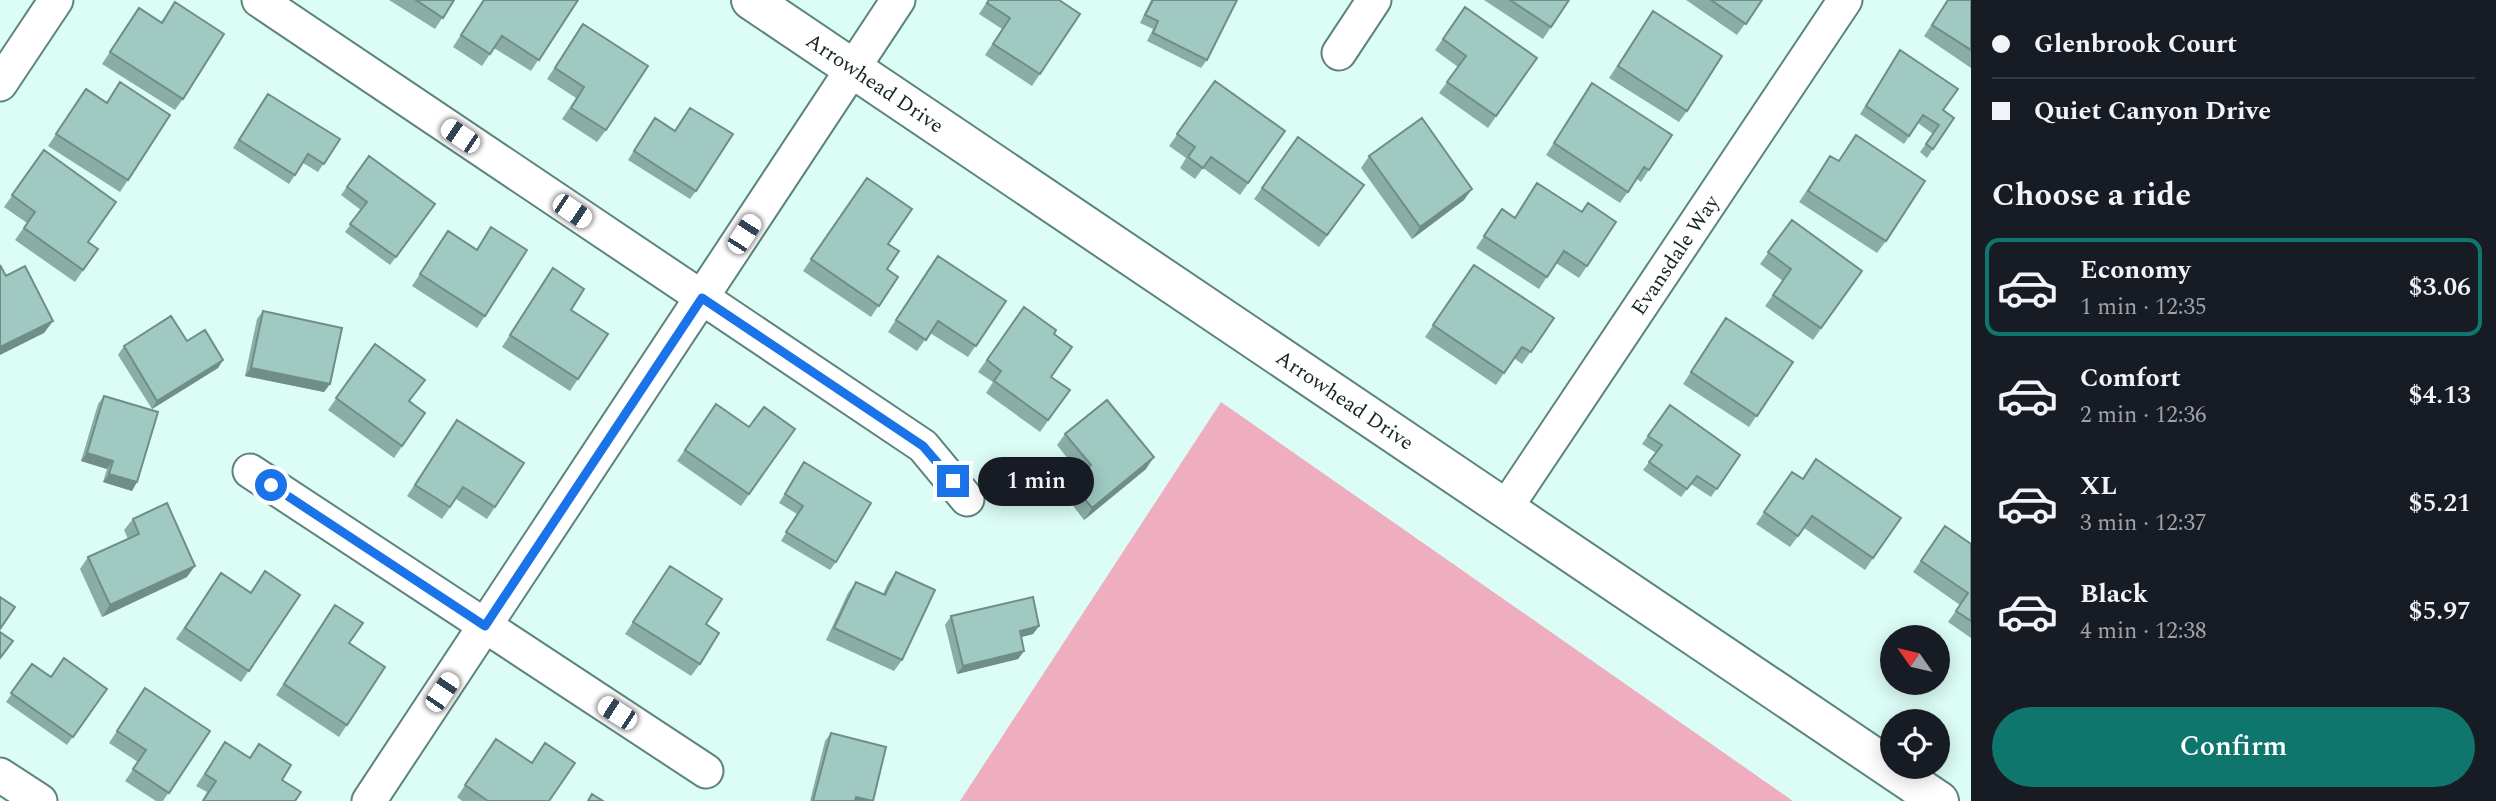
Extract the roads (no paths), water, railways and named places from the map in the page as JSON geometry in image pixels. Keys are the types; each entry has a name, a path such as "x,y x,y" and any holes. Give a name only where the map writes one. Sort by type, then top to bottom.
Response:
{"main road":[{"name":"Arrowhead Drive","path":"751,0 1939,801"}],"street":[{"path":"0,84 56,0"},
{"path":"259,0 923,446 967,499"},
{"path":"369,801 898,0"},
{"path":"1339,53 1374,0"},
{"name":"Evansdale Way","path":"1505,509 1845,0"},
{"path":"250,471 706,771"},
{"path":"0,775 40,801"}]}
